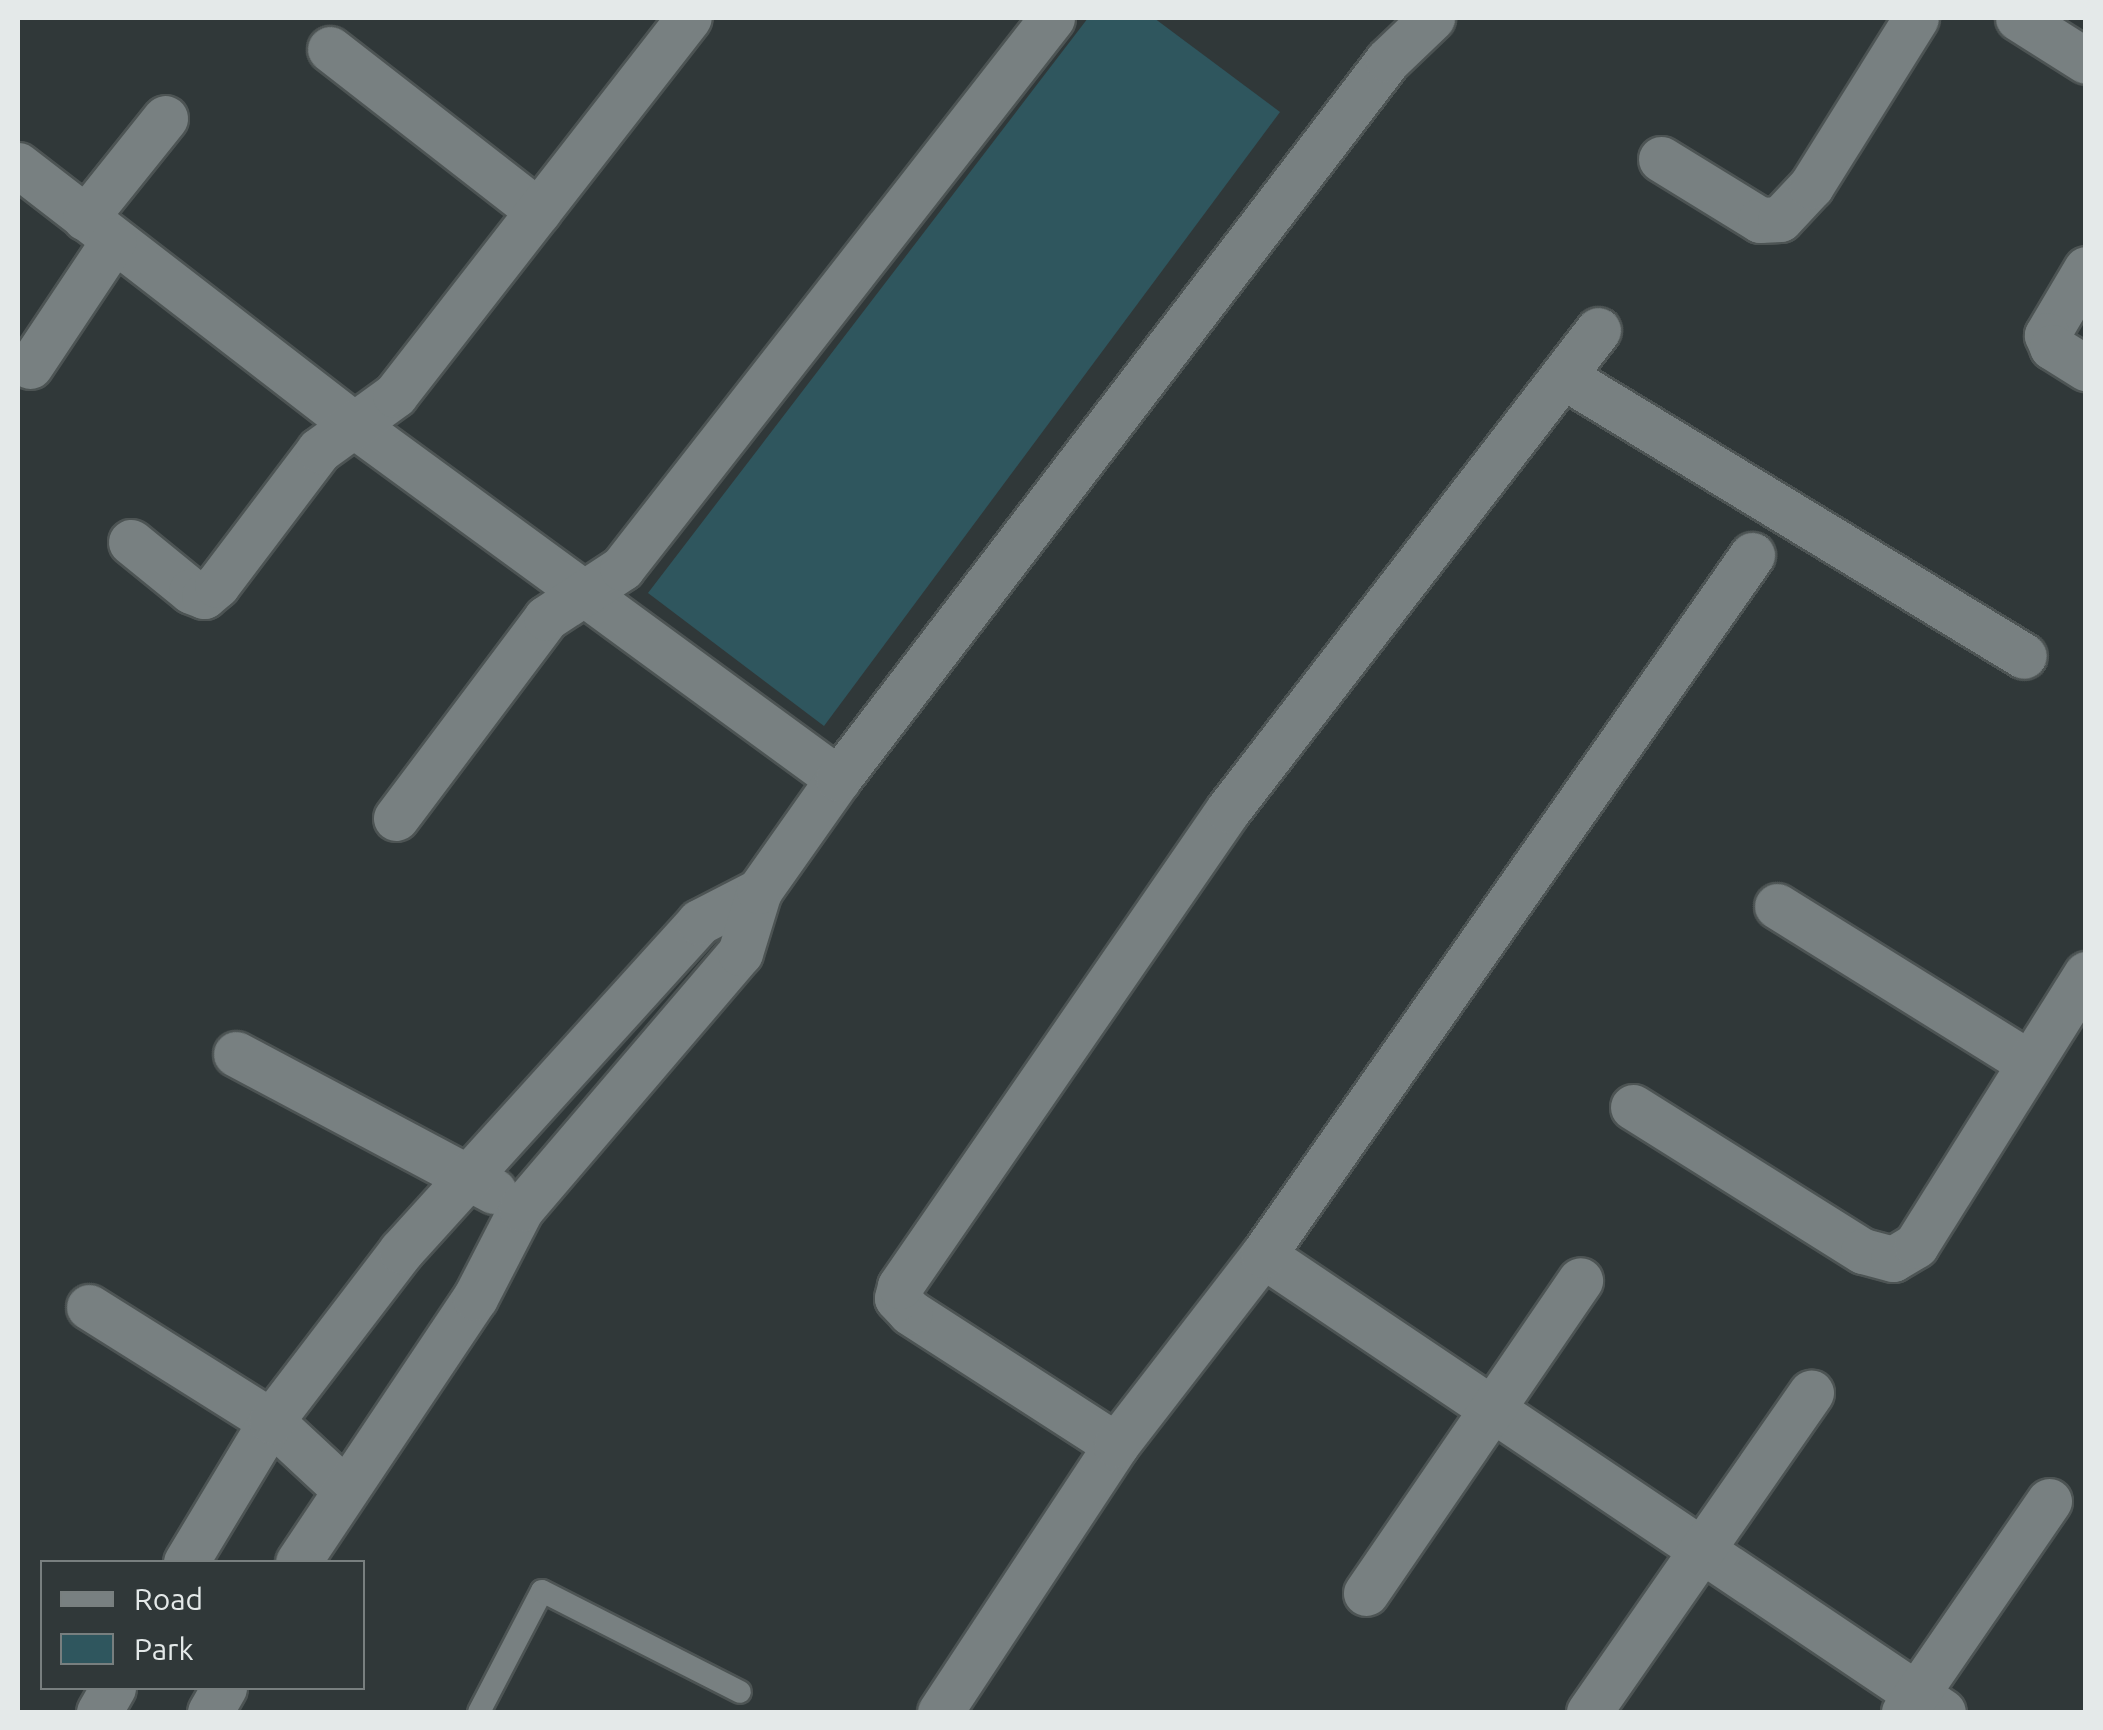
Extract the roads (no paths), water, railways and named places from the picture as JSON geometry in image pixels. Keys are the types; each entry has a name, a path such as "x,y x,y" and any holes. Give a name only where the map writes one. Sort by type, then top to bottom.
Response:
{"street":[{"path":"132,542 204,596 319,450 395,395 689,18"},
{"path":"396,818 546,618 622,568 1052,18"},
{"path":"299,1560 343,1488 475,1298 521,1209 740,953 759,891 838,780 1388,60 1432,18"},
{"path":"1660,159 1760,220 1780,220 1811,186 1916,18"},
{"path":"2018,18 2086,61"},
{"path":"330,48 538,212"},
{"path":"30,366 100,229 166,118"},
{"path":"18,165 354,425 838,780"},
{"path":"2086,269 2047,335 2052,347 2086,368"},
{"path":"1116,1445 910,1312 897,1298 900,1286 1228,810 1598,330"},
{"path":"1563,376 2024,656"},
{"path":"940,1712 1116,1445 1263,1255 1752,555"},
{"path":"187,1560 271,1420 401,1251 699,922 759,891"},
{"path":"1777,906 2029,1064"},
{"path":"1633,1107 1863,1251 1893,1259 1916,1245 2086,974"},
{"path":"236,1054 472,1176 521,1209"},
{"path":"1263,1255 1702,1550 1921,1706 2049,1501"},
{"path":"1366,1593 1580,1280"},
{"path":"89,1307 271,1420 343,1488"},
{"path":"1589,1712 1811,1392"},
{"path":"99,1712 112,1690"},
{"path":"210,1712 223,1690"}],"lane":[{"path":"479,1712 542,1591 740,1692"}]}
